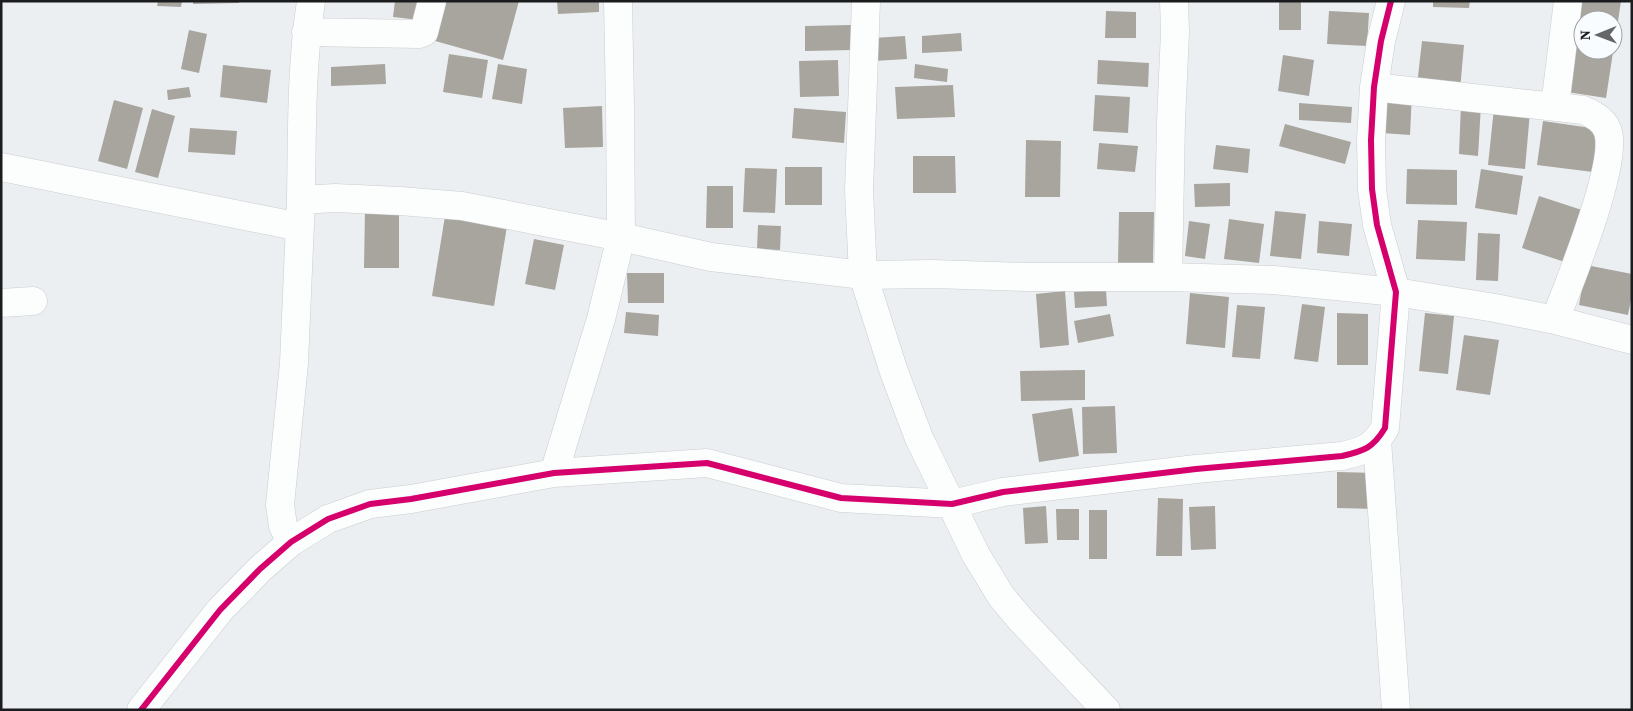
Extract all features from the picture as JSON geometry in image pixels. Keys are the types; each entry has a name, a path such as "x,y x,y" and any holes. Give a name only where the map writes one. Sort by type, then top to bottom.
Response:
{"street":[{"path":"291,542 283,526 280,505 294,363 306,32 311,1"},
{"path":"306,32 419,34 424,32 432,1"},
{"path":"554,473 601,319 621,237 618,1"},
{"path":"866,1 859,190 863,275 894,372 919,438 976,555 1001,596 1021,620 1106,710"},
{"path":"1168,277 1175,32 1174,1"},
{"path":"141,710 220,610 260,569 291,542 328,519 370,504 411,499 554,473 707,463 841,498 952,504 1003,492 1196,469 1342,456 1357,453 1368,448 1377,440 1385,428 1396,292 1377,225 1372,189 1371,140 1374,86 1381,41 1391,1"},
{"path":"1555,106 1568,1"},
{"path":"1374,86 1583,110 1596,115 1608,130 1610,145 1603,184 1582,249 1555,320"},
{"path":"1,167 300,227"},
{"path":"301,200 335,198 400,200 462,206 712,257 863,275 933,274 1274,280 1396,292 1555,320 1632,340"},
{"path":"1,303 33,301"},
{"path":"1377,440 1396,710"}],"building":[{"path":"158,1 182,1 181,7 157,6"},
{"path":"193,1 239,1 239,3 193,4"},
{"path":"395,1 423,1 420,20 393,17"},
{"path":"438,1 519,1 503,60 428,39"},
{"path":"557,1 599,1 599,12 558,14"},
{"path":"1279,1 1301,1 1301,30 1279,30"},
{"path":"1433,1 1470,1 1469,8 1433,7"},
{"path":"1582,1 1621,1 1620,10 1581,10"},
{"path":"1106,11 1136,12 1136,38 1105,38"},
{"path":"1329,11 1369,13 1367,46 1327,44"},
{"path":"851,25 852,50 805,51 805,26"},
{"path":"189,30 207,34 199,73 181,69"},
{"path":"961,33 962,51 922,53 922,36"},
{"path":"905,36 907,59 874,61 873,38"},
{"path":"1422,41 1464,45 1460,90 1417,85"},
{"path":"1573,52 1573,60 1612,60 1606,98 1567,92"},
{"path":"449,54 488,60 482,98 443,92"},
{"path":"1283,55 1314,60 1309,96 1278,91"},
{"path":"838,60 839,96 800,97 799,61"},
{"path":"1098,60 1149,63 1148,87 1097,84"},
{"path":"385,64 386,84 331,86 331,67"},
{"path":"498,64 527,69 522,104 492,99"},
{"path":"915,64 948,69 947,82 914,78"},
{"path":"223,65 271,70 267,103 220,97"},
{"path":"953,85 955,117 897,119 895,87"},
{"path":"189,87 191,97 168,100 167,90"},
{"path":"1384,92 1412,93 1410,135 1382,133"},
{"path":"1095,95 1130,97 1128,133 1093,131"},
{"path":"114,100 143,108 127,169 98,161"},
{"path":"1299,103 1352,107 1351,123 1299,120"},
{"path":"1461,104 1481,105 1478,156 1459,154"},
{"path":"602,106 603,147 565,148 563,108"},
{"path":"794,108 846,112 844,143 792,138"},
{"path":"1494,108 1530,112 1525,169 1488,165"},
{"path":"152,109 175,116 158,178 135,172"},
{"path":"1543,121 1598,129 1593,172 1537,165"},
{"path":"1285,124 1351,142 1345,164 1279,146"},
{"path":"190,128 237,131 235,155 188,152"},
{"path":"1026,140 1061,141 1060,197 1025,197"},
{"path":"1099,143 1138,146 1135,172 1097,169"},
{"path":"1216,145 1250,149 1248,173 1213,169"},
{"path":"913,156 955,156 956,193 913,193"},
{"path":"785,167 822,167 822,205 785,205"},
{"path":"745,168 777,169 775,213 743,212"},
{"path":"1407,169 1457,170 1457,205 1406,204"},
{"path":"1481,169 1523,176 1517,215 1475,208"},
{"path":"1230,183 1230,206 1195,207 1194,184"},
{"path":"707,186 733,186 733,228 706,228"},
{"path":"1539,196 1588,212 1571,264 1522,248"},
{"path":"365,209 399,210 399,268 364,268"},
{"path":"1275,211 1306,214 1301,259 1270,256"},
{"path":"1119,212 1154,212 1153,264 1118,264"},
{"path":"445,216 507,226 494,306 432,296"},
{"path":"1229,219 1264,224 1259,263 1224,259"},
{"path":"1418,220 1467,222 1465,261 1416,259"},
{"path":"1189,221 1210,224 1205,259 1185,256"},
{"path":"1319,221 1352,224 1349,256 1317,253"},
{"path":"758,225 781,226 780,250 757,249"},
{"path":"1478,233 1500,234 1498,281 1476,280"},
{"path":"534,239 564,245 555,290 525,284"},
{"path":"1586,265 1632,274 1632,294 1628,315 1579,305"},
{"path":"627,273 664,273 664,303 628,303"},
{"path":"1106,290 1107,306 1075,308 1074,292"},
{"path":"1065,291 1069,345 1040,348 1036,294"},
{"path":"1190,293 1229,297 1225,348 1186,344"},
{"path":"1302,304 1325,307 1318,362 1294,359"},
{"path":"1237,305 1265,307 1260,359 1232,357"},
{"path":"626,312 659,315 658,336 624,333"},
{"path":"1337,313 1368,314 1368,365 1337,365"},
{"path":"1425,313 1454,316 1448,374 1419,371"},
{"path":"1110,314 1114,336 1078,343 1074,321"},
{"path":"1464,335 1499,340 1490,395 1456,390"},
{"path":"1085,370 1085,400 1021,401 1020,371"},
{"path":"1115,406 1117,453 1083,454 1082,407"},
{"path":"1072,408 1079,456 1039,462 1032,414"},
{"path":"1337,472 1377,473 1376,509 1337,508"},
{"path":"1158,498 1183,499 1182,556 1156,556"},
{"path":"1046,506 1048,543 1025,544 1023,508"},
{"path":"1215,506 1216,549 1191,550 1189,507"},
{"path":"1056,509 1079,509 1079,540 1057,540"},
{"path":"1089,510 1107,510 1107,559 1089,559"}],"cycle path":[{"path":"141,710 220,610 260,569 291,542 328,519 370,504 411,499 554,473 707,463 841,498 952,504 1003,492 1196,469 1342,456 1367,448 1385,428 1396,292 1377,225 1372,189 1371,140 1374,87 1381,41 1391,1"}]}
